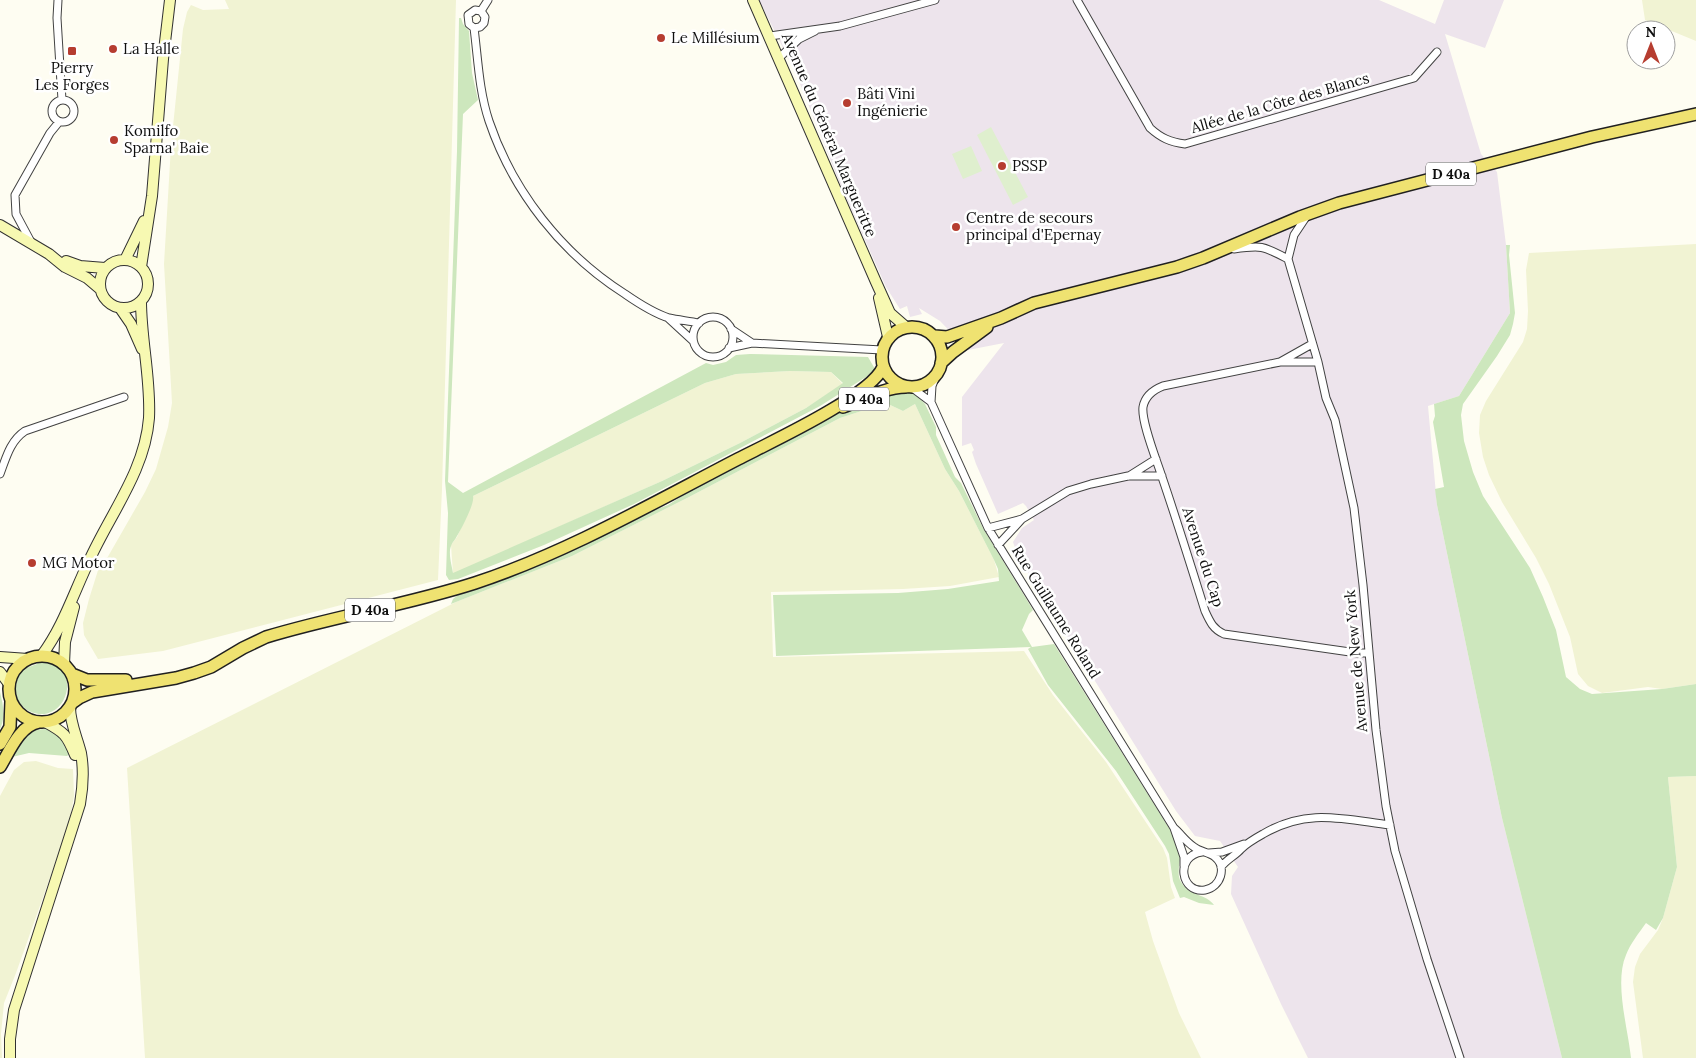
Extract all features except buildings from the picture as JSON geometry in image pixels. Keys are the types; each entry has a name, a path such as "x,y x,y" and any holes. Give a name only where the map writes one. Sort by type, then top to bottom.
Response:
{"main road":[{"path":"141,267 152,196 163,58 170,0"},
{"name":"Avenue du Général Margueritte","path":"753,0 890,313 906,327"},
{"name":"D 40a","path":"935,336 947,338 1001,318 1034,303 1177,267 1226,250 1311,212 1339,203 1569,142 1696,114"},
{"path":"125,260 137,238 152,196"},
{"path":"0,225 49,254 65,267 88,278 100,289 107,301 120,308 131,324 145,357"},
{"path":"49,254 80,266 105,268"},
{"path":"100,289 100,280 105,268 118,260 137,263 148,280 146,294 141,301 127,308 120,308"},
{"name":"Avenue du Général Margueritte","path":"876,282 888,338"},
{"path":"42,655 62,622 80,579 124,495 144,444 149,419 141,301"},
{"name":"D 40a","path":"941,363 953,352 1001,318"},
{"path":"906,327 921,328 935,336 942,352 941,363 936,376 921,386 909,387 890,379 883,367 882,350 893,332 906,327"},
{"name":"D 40a","path":"822,415 866,386 880,374 883,367"},
{"name":"D 40a","path":"71,705 79,698 92,692 176,678 202,670 266,637 446,591 499,574 583,538 822,415 881,392 899,387 909,387"},
{"path":"64,664 65,642 80,579"},
{"path":"0,657 28,658 42,655 58,659 72,674 75,694 70,716 81,754 82,770 82,788 75,824 14,1010 10,1039 10,1058"},
{"path":"0,744 10,727 11,701 9,684 12,673 28,658"},
{"path":"0,672 9,684"},
{"name":"D 40a","path":"72,674 87,680 158,680"},
{"path":"11,701 22,716 42,722 62,732 69,739 82,770"},
{"path":"0,767 26,728 33,723 59,717 71,705"}],"street":[{"path":"58,0 57,18 62,100"},
{"path":"481,11 488,0"},
{"path":"770,36 840,26 935,0"},
{"name":"Allée de la Côte des Blancs","path":"1076,0 1150,128 1161,138 1172,143 1185,144 1414,78 1437,52"},
{"path":"474,28 480,27 484,23 485,16 481,11 475,10 468,15 467,21 474,28 479,78 489,121 503,156 522,192 545,224 610,285 642,306 668,318 699,322 710,317 717,317 752,343"},
{"path":"779,58 800,40 817,30"},
{"path":"62,100 71,104 74,114 66,122 59,122 53,117 52,108 55,103 62,100"},
{"path":"33,244 16,214 15,195 50,133 59,122"},
{"path":"1226,250 1264,246 1288,259 1294,235 1311,212"},
{"name":"Avenue de New York","path":"1288,259 1318,362 1326,398 1335,420 1354,508 1376,730 1395,851 1460,1058"},
{"path":"668,318 706,355 719,356 729,348 732,342 731,329"},
{"path":"693,341 693,334 699,322"},
{"path":"729,348 752,343 882,350"},
{"path":"1280,362 1312,344"},
{"path":"1280,362 1318,362"},
{"name":"Avenue du Cap","path":"1280,362 1163,386 1154,390 1146,399 1143,410 1156,459 1205,611 1211,625 1216,630 1224,634 1357,653 1369,653"},
{"path":"931,402 932,386 936,376"},
{"path":"909,387 931,402"},
{"path":"0,474 8,451 16,438 25,431 124,397"},
{"name":"Rue Guillaume Roland","path":"931,402 988,528 1174,828 1181,846 1184,866"},
{"path":"1128,476 1156,459"},
{"path":"998,545 1022,519 1068,491 1128,476 1162,476"},
{"path":"988,528 1022,519"},
{"path":"1245,844 1241,850 1228,859 1221,867 1220,878 1211,888 1203,890 1193,888 1188,884 1183,872 1189,857 1222,852 1245,844 1277,825 1297,819 1320,816 1390,825"},
{"name":"Rue Guillaume Roland","path":"1174,828 1188,842 1206,853"},
{"path":"1206,853 1214,856 1221,867"}],"shaded area":[{"path":"759,0 1379,0 1435,24 1444,0 1504,0 1485,48 1445,34 1481,154 1497,172 1506,245 1510,313 1459,396 1428,406 1437,505 1502,818 1562,1058 1308,1058 1231,894 1232,876 1238,867 1220,841 1195,836 1176,811 1019,559 1013,542 1022,528 1034,520 1026,506 1023,503 998,514 976,464 971,443 962,446 962,397 1004,343 968,350 940,321 919,308 922,314 910,317 907,306 900,309 886,287 841,186 796,74"}],"green space":[{"path":"225,0 456,0 438,580 163,651 98,659 84,635 83,623 89,599 100,564 106,560 156,469 168,427 172,403 164,264 171,146 183,29 187,12 191,5 203,10 229,9"},
{"path":"1642,0 1696,0 1696,41 1676,33 1676,20 1645,20"},
{"path":"459,18 461,18 469,31 472,73 478,100 463,114 448,482 463,493 706,363 713,365 726,362 736,355 750,354 868,357 875,369 866,377 820,406 634,504 544,545 458,579 449,580 446,575 448,513 445,481 457,151","holes":["790,371 831,372 843,383 806,408 662,481 453,573 450,549 468,516 473,496 705,383 736,374"]},
{"name":"PSSP","path":"991,127 1028,197 1013,205 977,135"},
{"path":"971,146 982,171 963,179 952,154"},
{"path":"1696,244 1696,684 1662,689 1648,687 1602,693 1588,686 1578,674 1570,637 1549,584 1536,558 1502,502 1489,475 1483,457 1479,433 1480,415 1486,401 1523,342 1527,329 1526,270 1529,253"},
{"path":"1506,245 1510,245 1509,255 1515,313 1513,324 1510,335 1497,356 1463,404 1461,415 1464,441 1473,472 1483,496 1530,568 1556,630 1566,677 1580,689 1592,694 1662,689 1696,684 1696,776 1668,777 1677,867 1663,918 1656,930 1646,923 1630,947 1623,966 1621,979 1623,1006 1631,1058 1562,1058 1502,818 1437,505 1435,489 1444,487 1433,422 1435,416 1434,404 1459,396 1510,313"},
{"path":"790,371 831,372 843,384 806,408 662,481 453,574 451,545 457,537 466,517 473,496 705,383 736,374"},
{"path":"897,389 916,394 925,404 936,427 936,435 955,477 961,483 983,528 1033,610 1029,614 1022,630 1032,647 1054,644 1172,833 1180,853 1179,875 1181,882 1191,892 1211,901 1214,905 1199,903 1184,897 1180,898 1173,881 1169,854 1165,846 1116,771 1048,685 1028,649 1031,647 776,656 773,595 898,593 948,589 999,581 998,569 994,560 959,491 945,469 915,404 903,411 886,403 840,418 572,556 451,604 458,595 488,586 527,570 641,515 668,505 709,479 838,413"},
{"path":"886,403 903,411 915,404 945,469 959,491 994,560 999,577 950,586 771,592 773,657 1024,651 1053,695 1106,762 1163,848 1167,858 1171,887 1175,898 1145,912 1153,941 1179,1013 1201,1058 145,1058 127,768 456,602 572,556 840,418"},
{"path":"39,660 54,664 63,671 67,682 66,693 62,703 53,711 42,714 24,708 17,699 14,689 17,674 21,668 24,665 29,667 37,664"},
{"path":"0,692 3,715 0,729"},
{"path":"45,729 59,734 71,753 67,756 29,753 12,757 25,736 32,730"},
{"path":"36,761 58,768 73,769 74,796 70,819 57,858 4,1003 1,1034 2,1058 0,1058 0,796 14,770 24,762"},
{"path":"1696,776 1696,1058 1643,1058 1633,982 1635,967 1640,954 1658,930 1677,867 1668,777"}],"place":[{"name":"Le Millésium","path":"661,38"},
{"name":"La Halle","path":"113,49"},
{"name":"Pierry Les Forges","path":"72,51"},
{"name":"Bâti Vini Ingénierie","path":"847,103"},
{"name":"Komilfo Sparna' Baie","path":"114,140"},
{"name":"PSSP","path":"1002,166"},
{"name":"Centre de secours principal d'Epernay","path":"956,227"},
{"name":"MG Motor","path":"32,563"}]}
